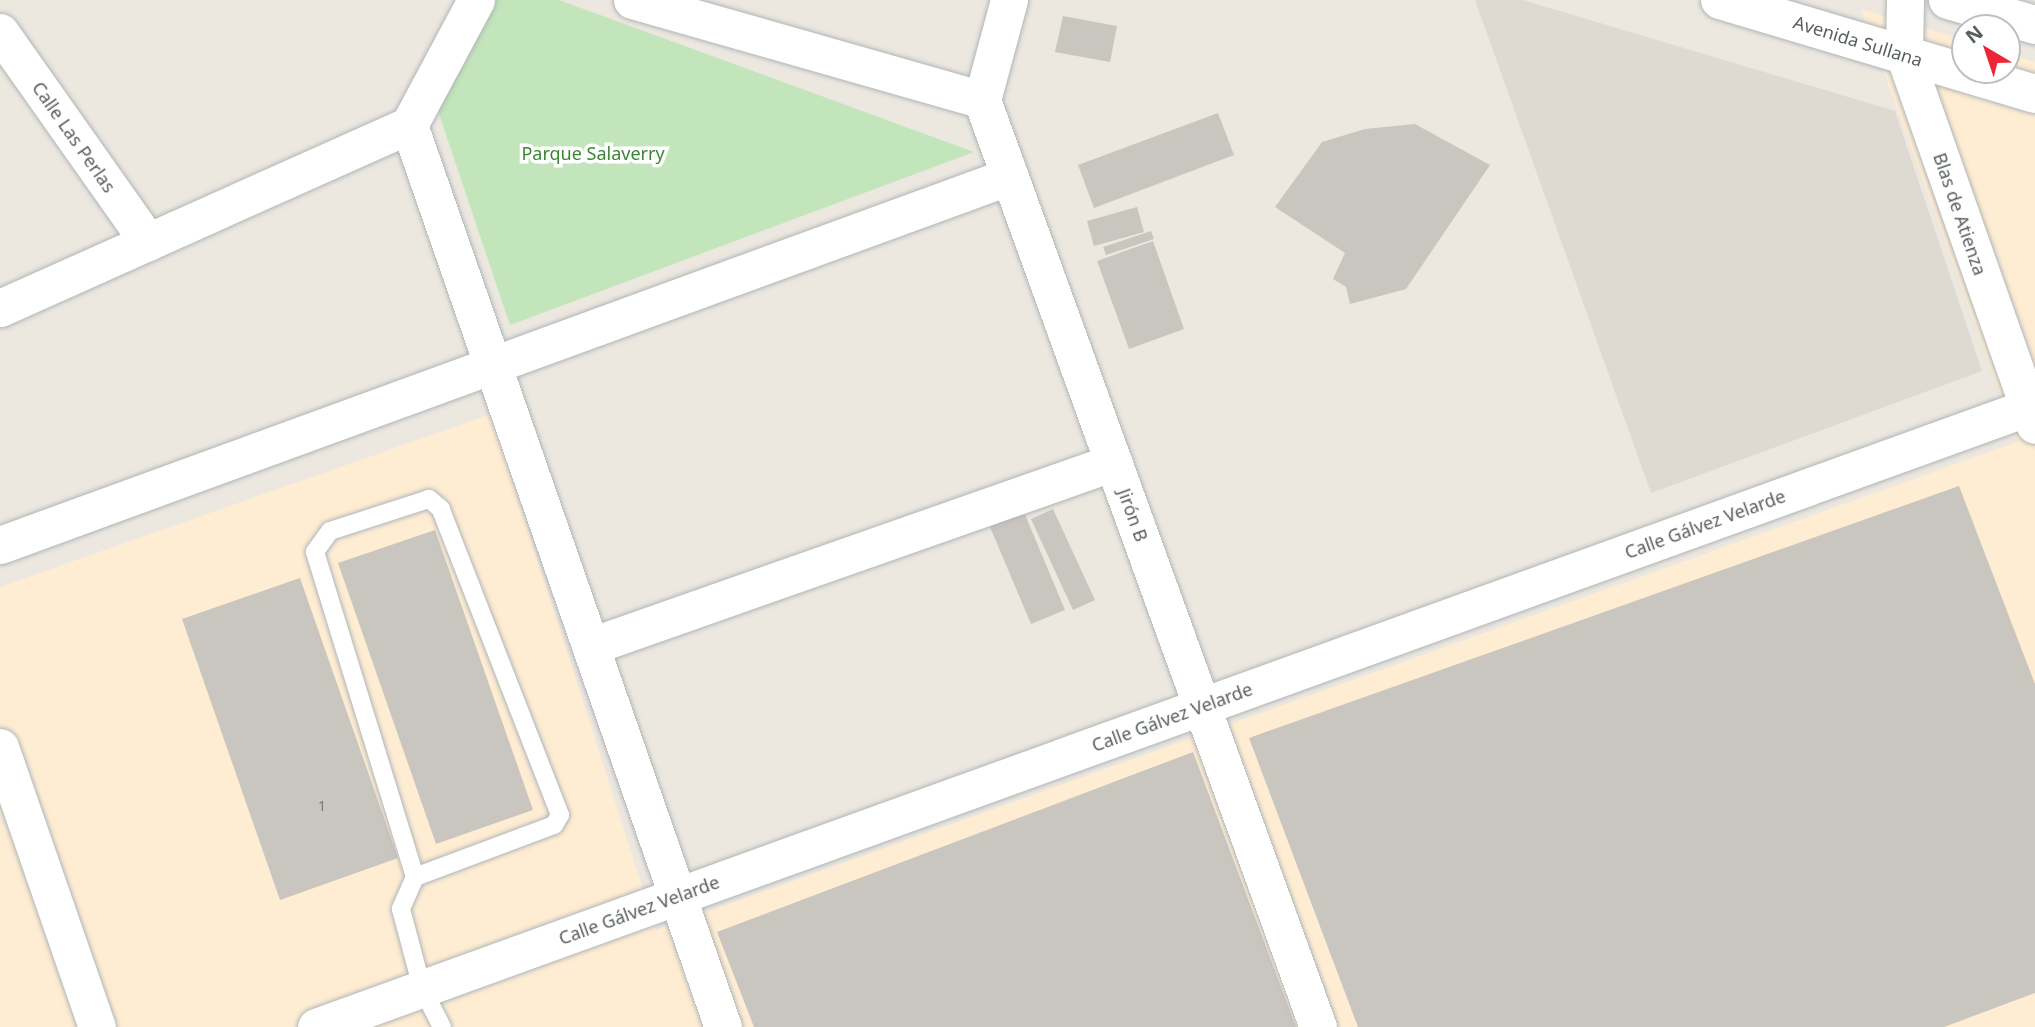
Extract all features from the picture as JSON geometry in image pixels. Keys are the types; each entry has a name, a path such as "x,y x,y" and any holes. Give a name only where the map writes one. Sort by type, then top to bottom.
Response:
{"main road":[{"name":"Avenida Sullana","path":"1720,0 2035,94"},
{"path":"1948,0 2035,26"}],"street":[{"path":"0,308 409,125 476,0"},
{"path":"632,0 982,100 1009,0"},
{"name":"Blas de Atienza","path":"1905,0 1904,54 2032,416"},
{"name":"Calle Las Perlas","path":"0,32 148,242"},
{"name":"Jirón B","path":"982,100 1318,1027"},
{"path":"409,125 723,1027"},
{"path":"0,545 1010,176"},
{"name":"Calle Gálvez Velarde","path":"316,1027 1202,706 2032,416"},
{"path":"591,646 1114,462"},
{"path":"0,747 97,1027"}],"lane":[{"path":"415,877 554,825 560,815 441,509 429,499 330,531 315,552 415,877 401,909 422,988 442,1027"}],"shaded area":[{"path":"1475,0 1523,0 1895,111 1982,371 1651,493"},
{"path":"1861,9 1951,36 1951,84 2021,84 2021,58 2035,62 2035,1027 0,1027 0,587 491,414 656,930 2017,442"}],"green space":[{"name":"Parque Salaverry","path":"482,0 559,0 974,152 510,325 433,96"}],"building":[{"path":"1063,16 1117,26 1110,62 1055,52"},
{"path":"1218,113 1234,155 1094,208 1078,165"},
{"path":"1415,124 1490,165 1406,289 1350,304 1346,287 1333,279 1345,253 1275,207 1322,142 1365,129"},
{"path":"1137,207 1144,232 1094,246 1087,221"},
{"path":"1151,231 1154,239 1106,255 1103,247"},
{"path":"1153,241 1184,329 1129,349 1097,261"},
{"path":"1959,486 2035,684 2035,993 1944,1027 1358,1027 1249,738"},
{"path":"1053,509 1095,600 1073,610 1031,519"},
{"path":"1024,512 1065,610 1031,624 990,527"},
{"path":"435,530 533,810 436,844 338,563"},
{"path":"300,578 398,858 280,900 182,619"},
{"path":"1193,752 1296,1027 754,1027 717,932"}]}
